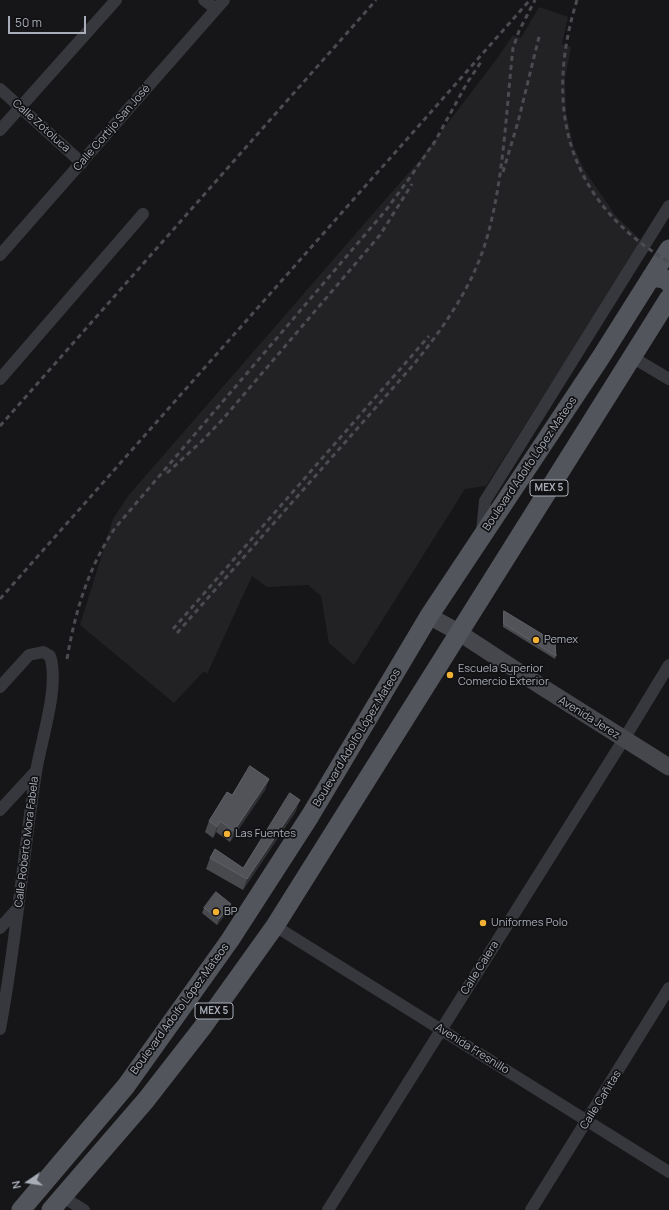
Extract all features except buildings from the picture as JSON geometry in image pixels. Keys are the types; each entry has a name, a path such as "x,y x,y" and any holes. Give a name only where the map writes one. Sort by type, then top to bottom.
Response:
{"main road":[{"name":"Boulevard Adolfo López Mateos","path":"22,1210 126,1086 230,940 310,816 429,616 600,357 669,249"},
{"path":"651,277 665,279 669,283"},
{"name":"MEX 5","path":"57,1204 146,1100 202,1028 275,926 458,632 669,298"}],"street":[{"path":"0,130 116,0"},
{"path":"204,0 216,9"},
{"name":"Calle Cortijo San José","path":"0,255 224,0"},
{"name":"Calle Zotoluca","path":"0,89 82,163"},
{"path":"481,537 485,501 669,206"},
{"path":"0,380 143,214"},
{"path":"632,357 669,379"},
{"name":"Avenida Jerez","path":"429,616 458,632 669,767"},
{"name":"Calle Roberto Mora Fabela","path":"0,687 29,655 43,652 50,656 53,666 50,698 36,771 0,1029"},
{"name":"Calle Calera","path":"328,1210 669,665"},
{"path":"0,810 36,771"},
{"path":"0,928 18,908"},
{"name":"Avenida Fresnillo","path":"275,926 669,1172"},
{"name":"Calle Cañitas","path":"531,1210 588,1122 669,988"},
{"path":"57,1204 84,1210"}],"shaded area":[{"path":"539,7 568,17 562,44 571,47 565,79 566,113 573,145 585,171 616,216 642,241 486,486 465,489 354,665 329,643 321,596 308,585 267,587 252,576 207,674 204,671 174,703 80,625 113,519 128,496 418,162 499,56 513,35 521,38"}],"railway":[{"path":"0,426 376,0"},
{"path":"0,599 530,0"},
{"path":"177,633 414,364 436,336 456,306 480,258 492,218 501,170 513,48 519,31 535,0"},
{"path":"577,0 567,40 563,78 565,115 572,149 587,181 607,211 635,238 669,262"},
{"path":"503,172 518,122 540,33"},
{"path":"433,145 467,83 481,62"},
{"path":"67,659 74,624 84,591 97,559 115,528 386,210 435,141"},
{"path":"167,473 202,441 223,419 380,235 412,184"},
{"path":"173,629 429,336"}],"place":[{"name":"Pemex","path":"536,640"},
{"name":"Escuela Superior Comercio Exterior","path":"450,675"},
{"name":"Las Fuentes","path":"227,834"},
{"name":"BP","path":"216,912"},
{"name":"Uniformes Polo","path":"483,923"}]}
